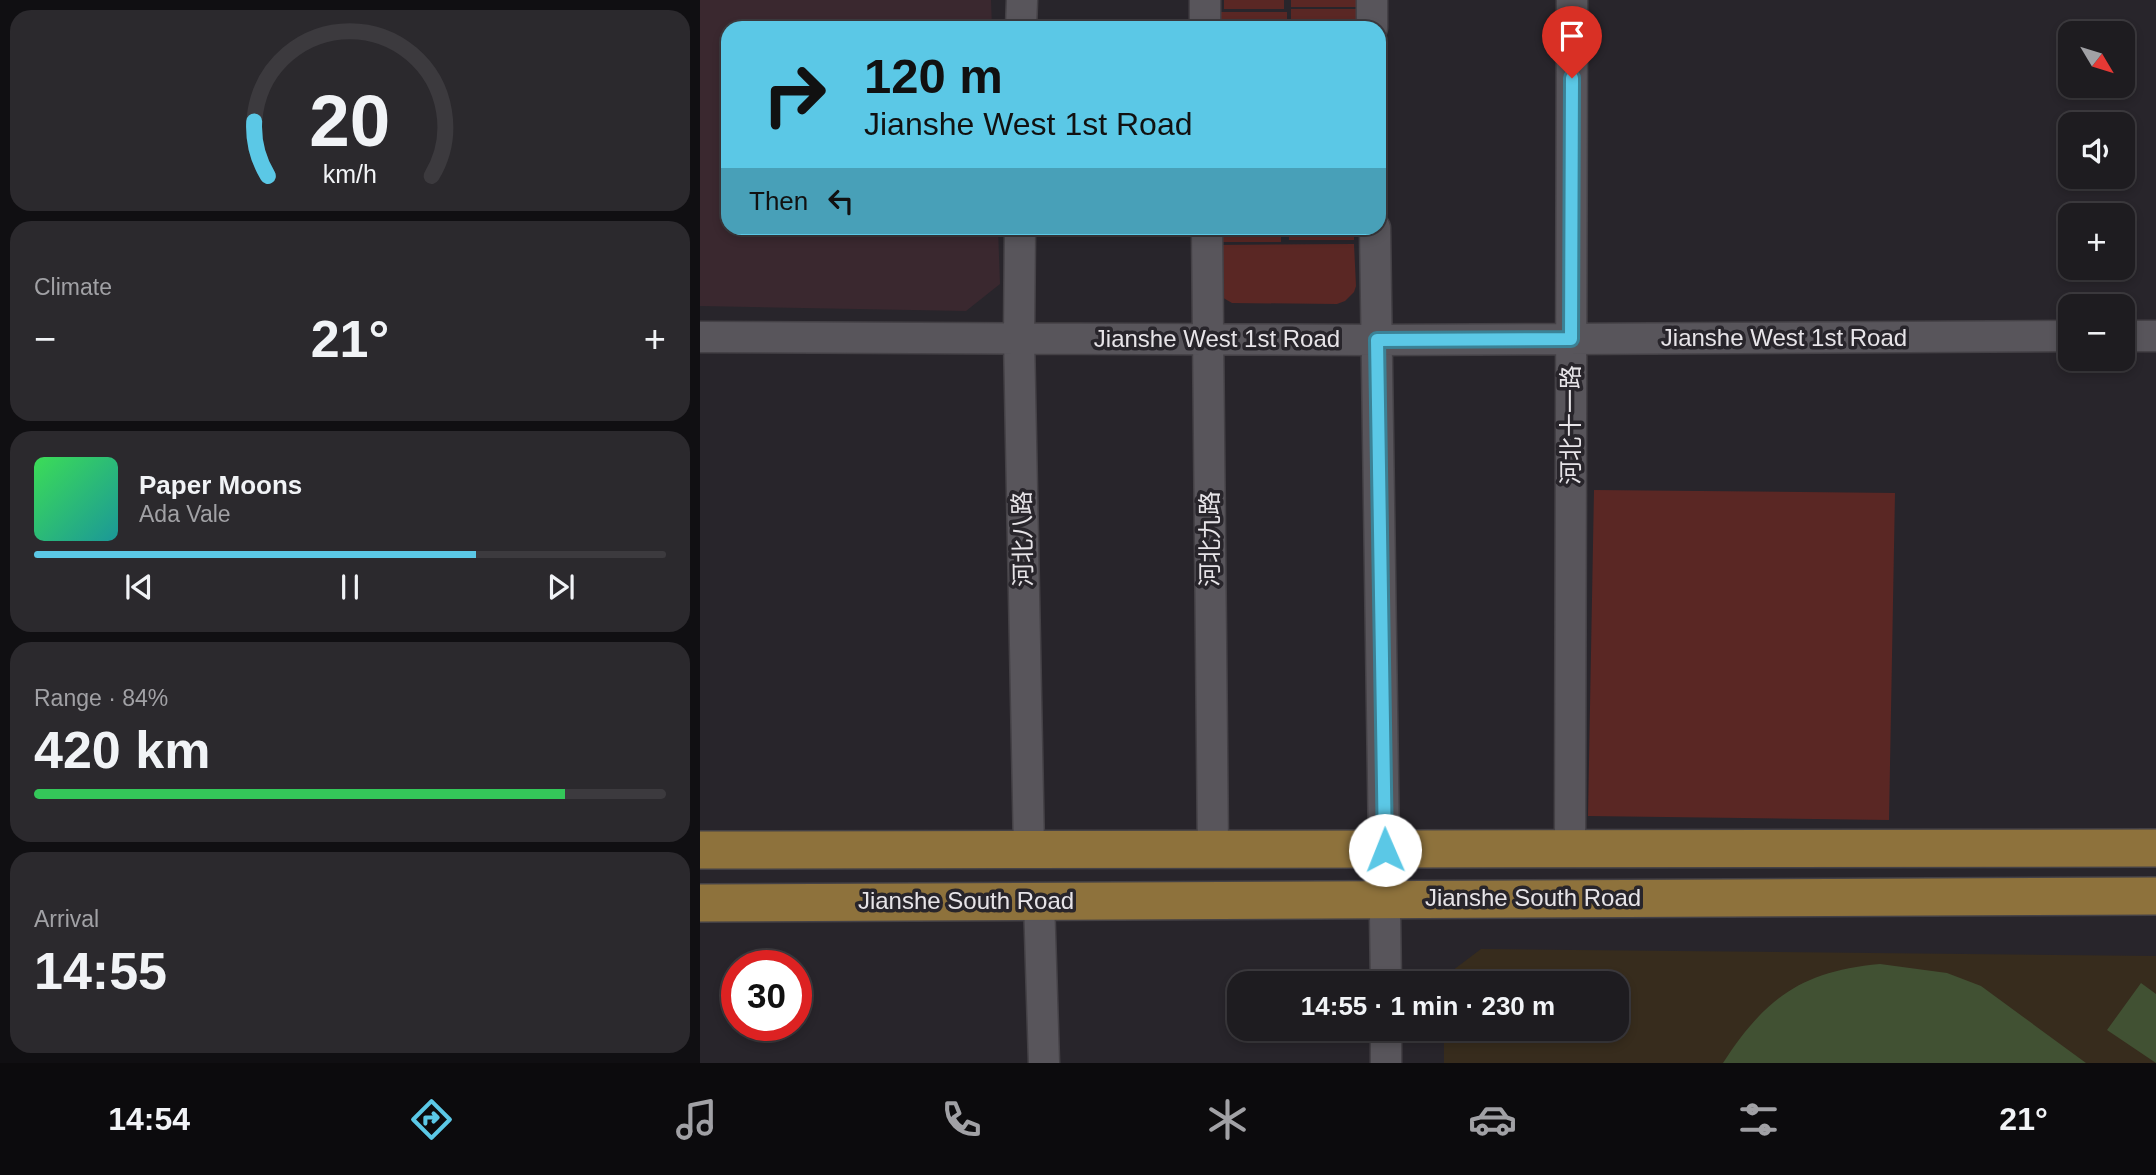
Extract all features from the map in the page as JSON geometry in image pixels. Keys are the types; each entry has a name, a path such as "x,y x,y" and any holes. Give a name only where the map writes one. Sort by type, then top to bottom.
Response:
{"main road":[{"name":"Jianshe South Road","path":"700,850 2156,848"},
{"name":"Jianshe South Road","path":"700,903 2156,896"}],"street":[{"path":"1021,21 1022,0"},
{"path":"1205,0 1205,21"},
{"path":"1372,0 1372,21"},
{"name":"河北十一路","path":"1570,849 1572,0"},
{"name":"河北八路","path":"1020,235 1019,338 1029,850"},
{"name":"河北九路","path":"1207,235 1213,850"},
{"path":"1375,235 1386,971"},
{"name":"Jianshe West 1st Road","path":"700,337 1377,340 2058,336"},
{"path":"2135,336 2156,336"},
{"path":"1039,900 1044,1063"},
{"path":"1386,1041 1386,1063"}],"shaded area":[{"path":"700,0 991,0 992,21 721,21 721,235 998,235 1000,284 966,311 700,306"},
{"path":"1481,949 2156,956 2156,1063 1444,1063 1444,1041 1629,1041 1629,971 1452,971"}],"green space":[{"path":"1880,964 1947,973 1981,986 2086,1063 1723,1063 1754,1021 1788,992 1828,973"},
{"path":"2141,983 2156,994 2156,1063 2107,1030"}],"building":[{"path":"1224,0 1284,0 1284,9 1224,9"},
{"path":"1291,0 1357,0 1357,7 1291,7"},
{"path":"1291,9 1356,9 1356,21 1291,21"},
{"path":"1221,12 1287,12 1287,21 1221,21"},
{"path":"1215,235 1281,235 1281,242 1215,242"},
{"path":"1289,235 1354,235 1354,240 1289,240"},
{"path":"1354,244 1356,286 1345,301 1337,304 1232,303 1220,296 1215,245"},
{"path":"1594,490 1895,493 1889,820 1588,816"}],"route":[{"path":"1385,850 1377,340 1571,339 1572,78"}]}
